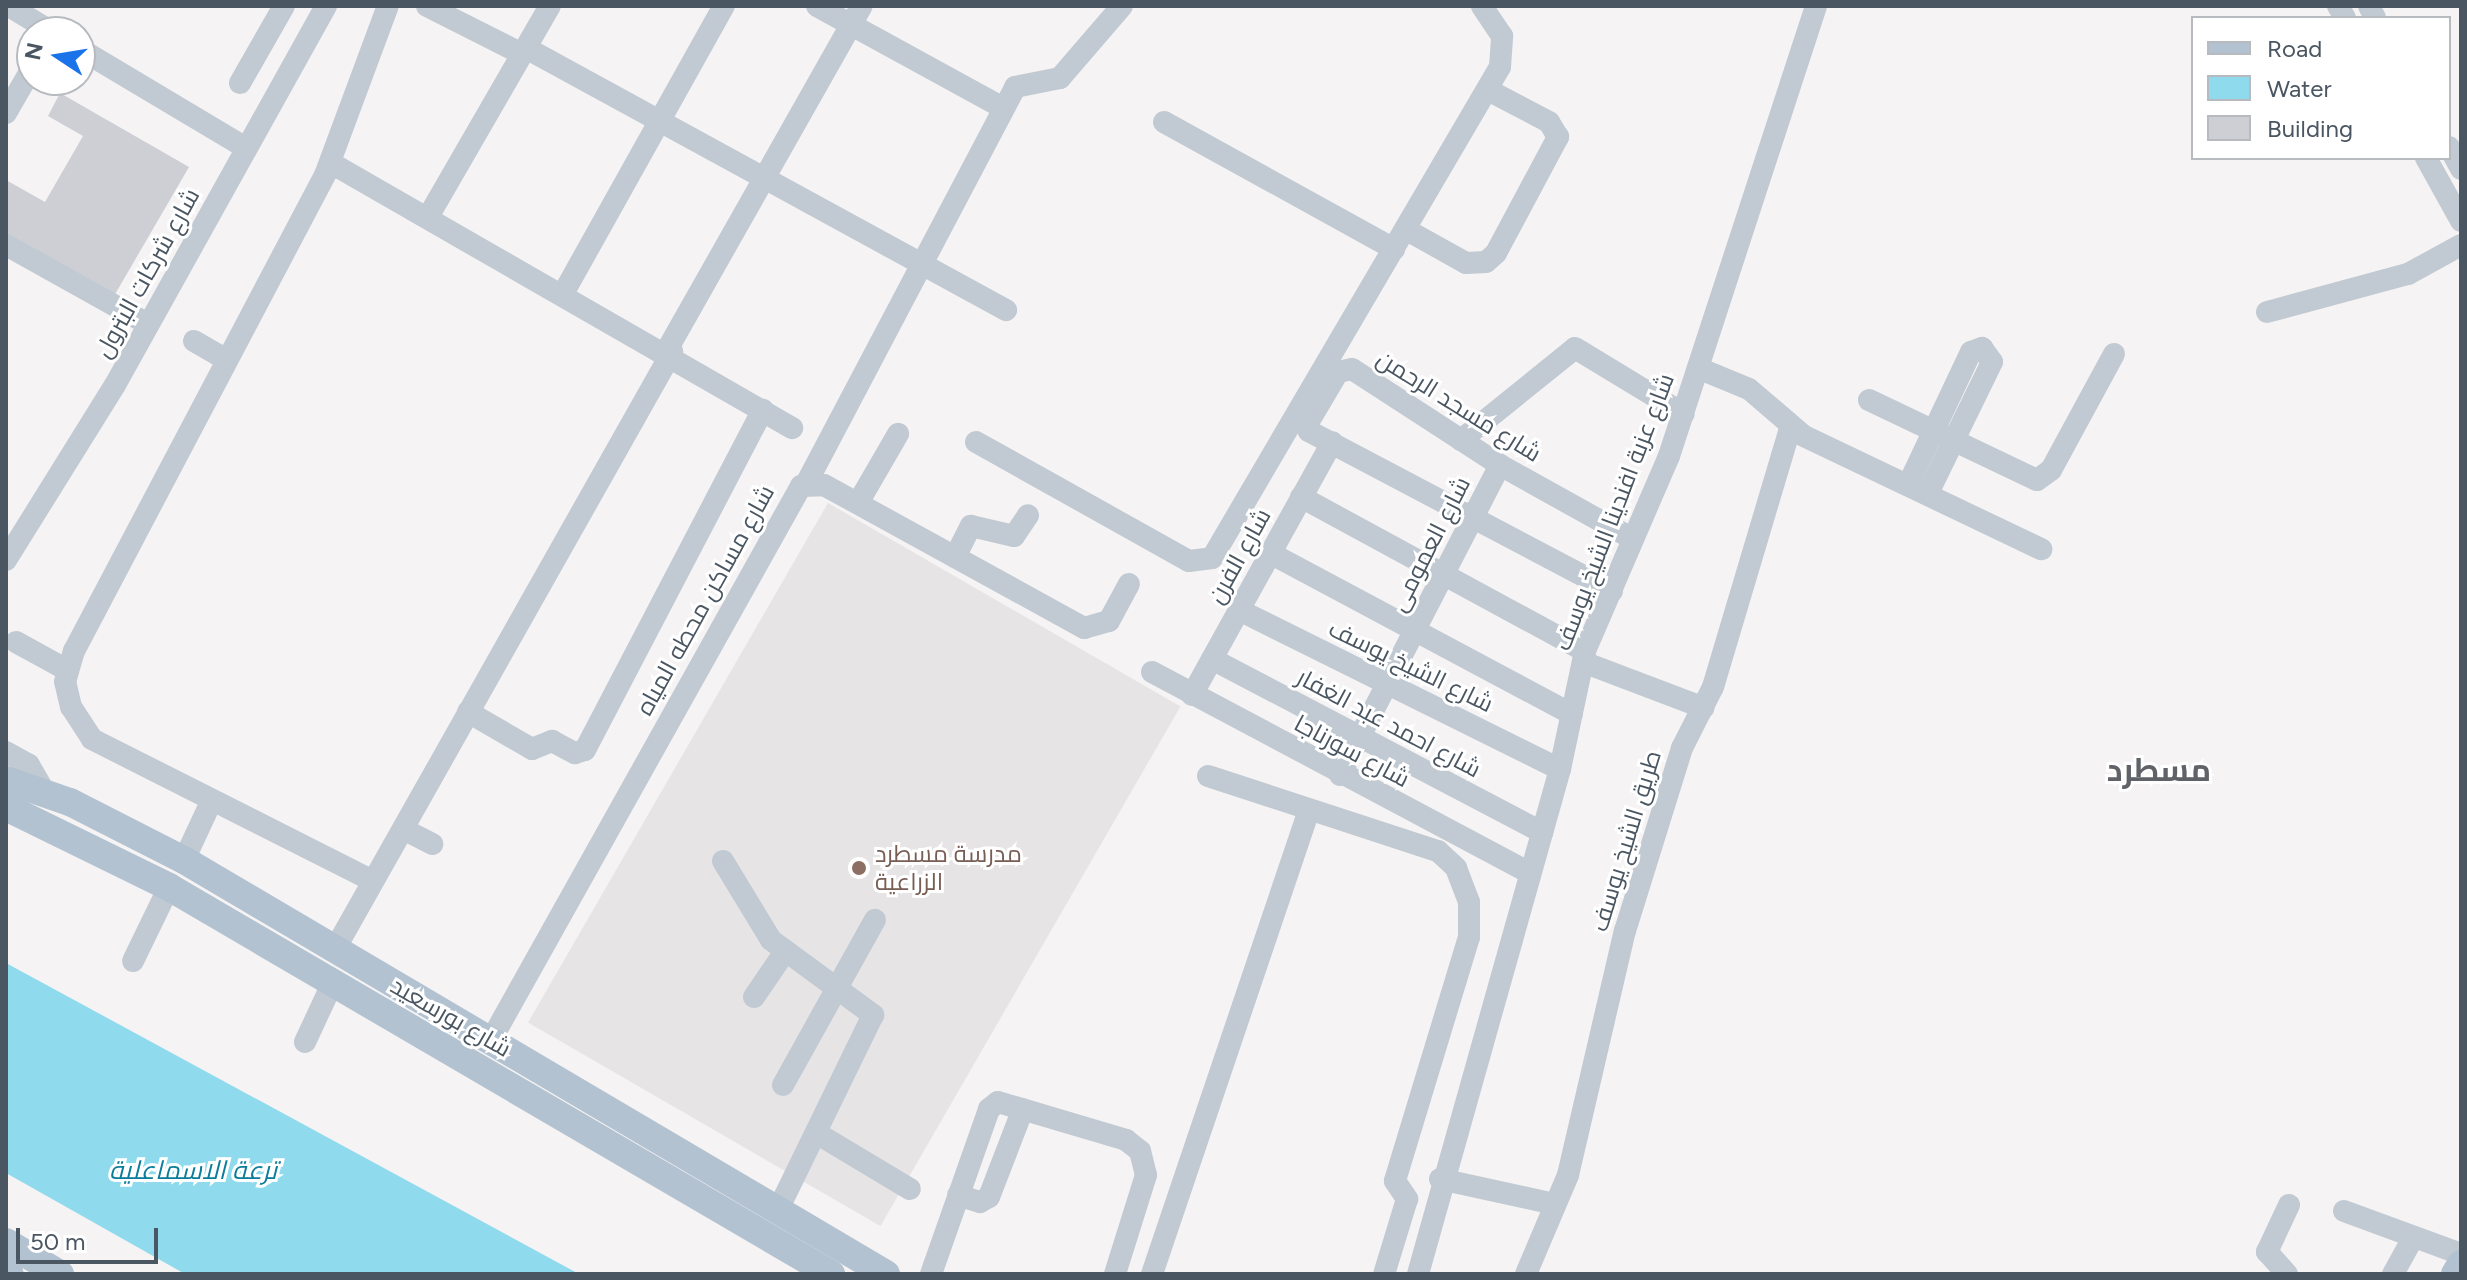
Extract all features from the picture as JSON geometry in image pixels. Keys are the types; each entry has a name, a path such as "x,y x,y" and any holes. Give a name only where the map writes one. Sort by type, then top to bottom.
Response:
{"main road":[{"name":"شارع بورسعيد","path":"6,780 45,793 184,860 886,1274"},
{"name":"شارع بورسعيد","path":"6,807 169,887 831,1274"},
{"path":"6,1242 60,1274"},
{"path":"2455,1274 2461,1264"}],"street":[{"path":"240,83 284,6"},
{"name":"شارع شركات البترول","path":"6,560 148,324 326,6"},
{"path":"373,881 92,739 71,707 67,670 331,163 388,6"},
{"path":"427,6 524,51 659,121 1006,310"},
{"path":"428,217 550,6"},
{"path":"564,292 724,6"},
{"path":"817,6 857,16 1003,108"},
{"path":"806,484 1003,108 1020,83 1052,82 1073,69 1122,6"},
{"path":"976,442 1189,561 1207,561 1488,90 1504,47 1482,6"},
{"name":"شارع عزبة افندينا الشيخ يوسف","path":"1418,1274 1440,1179 1560,769 1584,657 1684,414 1816,6"},
{"path":"335,949 857,16"},
{"path":"96,59 246,148"},
{"path":"1164,122 1399,239 1466,263 1486,262 1496,253 1558,137 1549,122 1488,90"},
{"path":"2451,151 2461,169"},
{"path":"2427,160 2461,221"},
{"path":"331,163 669,351 792,428"},
{"path":"6,245 148,324"},
{"path":"2267,312 2408,274 2461,245"},
{"path":"194,341 227,360"},
{"path":"1461,440 1575,348 1684,414"},
{"path":"1869,400 2032,480 2043,478 2114,354"},
{"name":"شارع مسجد الرحمن","path":"1332,442 1307,427 1347,367 1500,465 1633,539"},
{"path":"1698,368 1749,389 1790,428 2041,549"},
{"path":"1919,488 1961,400"},
{"path":"468,712 532,749 552,741 575,753 585,750 763,410"},
{"name":"طريق الشيخ يوسف","path":"1526,1274 1568,1175 1625,931 1682,748 1704,708 1790,428"},
{"path":"858,503 898,434"},
{"path":"1332,442 1612,591"},
{"name":"شارع الفرن","path":"1192,695 1332,442"},
{"name":"شارع العمومى","path":"1340,775 1500,465"},
{"name":"شارع مساكن محطه المياه","path":"491,1040 792,495 806,484 858,503 1091,629 1109,621 1129,584"},
{"path":"1301,497 1444,574 1584,657 1704,708"},
{"path":"955,557 971,526 1014,536 1028,515"},
{"path":"1270,553 1572,714"},
{"name":"شارع الشيخ يوسف","path":"1239,610 1560,769"},
{"path":"16,642 67,670"},
{"name":"شارع احمد عبد الغفار","path":"1212,659 1542,832"},
{"name":"شارع سورناجا","path":"1152,672 1340,775 1530,873"},
{"path":"6,752 29,765 45,793"},
{"path":"1208,776 1438,851 1456,868 1471,911 1395,1181 1407,1199 1384,1274"},
{"path":"184,860 212,800"},
{"path":"1152,1274 1309,811"},
{"path":"403,829 432,844"},
{"path":"723,861 748,911 784,953 866,1003 874,1021 778,1210"},
{"path":"133,961 169,887"},
{"path":"783,1085 875,920"},
{"path":"754,997 784,953"},
{"path":"305,1042 333,982"},
{"path":"931,1274 991,1105 1023,1109 1126,1140 1143,1156 1146,1175 1115,1274"},
{"path":"958,1195 980,1202 989,1197 1023,1109"},
{"path":"818,1134 910,1189"},
{"path":"1440,1179 1555,1204"},
{"path":"2287,1274 2267,1252 2289,1205"},
{"path":"2344,1211 2411,1241 2461,1254"},
{"path":"2393,1274 2411,1241"}],"shaded area":[{"name":"مدرسة مسطرد الزراعية","path":"828,503 1180,706 880,1226 528,1023"}],"water":[{"name":"ترعة الاسماعلية","path":"6,963 579,1274 185,1274 6,1173"}],"building":[{"path":"58,96 65,96 189,167 114,296 6,234 6,180 45,202 83,136 48,116"}],"place":[{"name":"مدرسة مسطرد الزراعية","path":"859,868"}],"district":[{"name":"مسطرد","path":"2159,770"}]}
